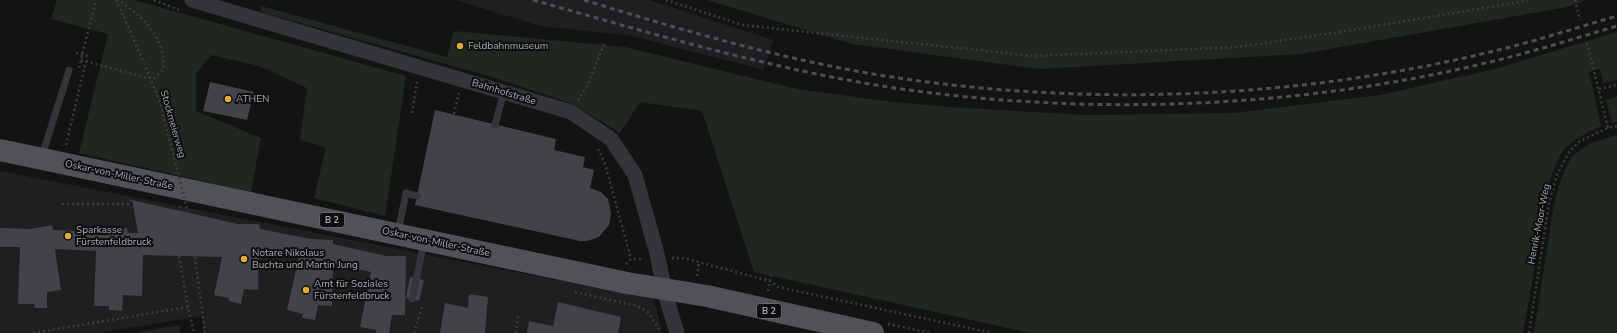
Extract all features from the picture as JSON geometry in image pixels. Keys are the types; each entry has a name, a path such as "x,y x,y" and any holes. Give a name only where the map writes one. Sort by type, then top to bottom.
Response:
{"main road":[{"name":"Oskar-von-Miller-Straße","path":"0,150 664,290 707,296 873,333"}],"street":[{"name":"Bahnhofstraße","path":"188,6 504,91 570,112 611,139 635,175 658,258 664,290 677,333"}],"lane":[{"path":"42,158 68,70"},
{"path":"495,124 504,91"},
{"path":"398,234 406,193 417,196"},
{"path":"412,299 425,240"}],"path":[{"path":"78,72 96,0"},
{"path":"81,60 144,77 155,78 163,70 163,54 151,28 136,12 116,0"},
{"name":"Stockmeierweg","path":"116,0 159,99 188,212"},
{"path":"154,0 188,6"},
{"path":"666,0 742,25 1033,56 1239,47 1352,30 1530,0"},
{"path":"1574,0 1580,20"},
{"path":"1587,43 1608,128"},
{"path":"570,112 588,84 604,44"},
{"path":"76,53 88,56"},
{"path":"64,150 86,61"},
{"path":"412,113 417,81 424,83"},
{"path":"1599,89 1617,85"},
{"path":"452,91 466,95"},
{"path":"454,114 459,93"},
{"name":"Henrik-Moor-Weg","path":"1529,333 1550,203 1557,175 1569,152 1580,142 1608,128 1617,126"},
{"path":"597,146 605,164 631,259"},
{"path":"62,204 128,204 135,191"},
{"path":"181,210 183,216 190,217"},
{"path":"179,256 194,333"},
{"path":"195,257 205,333"},
{"path":"658,258 683,258 770,281 778,287 992,333"},
{"path":"414,333 424,297"},
{"path":"32,333 188,307"},
{"path":"516,333 518,316"}],"shaded area":[{"path":"57,0 134,0 406,76 385,216 314,198 326,147 300,140 307,88 259,66 211,55 196,74 196,111 261,138 251,192 79,153 108,34 51,19"},
{"path":"456,0 649,0 773,40 764,70 627,35 540,26"},
{"path":"707,0 1586,0 1567,7 1301,54 1039,69 852,44"},
{"path":"261,6 447,57 454,31 625,47 797,89 885,101 948,107 1086,115 1233,113 1380,95 1495,69 1617,32 1617,80 1603,83 1600,69 1589,72 1601,126 1579,137 1569,145 1561,154 1552,173 1523,333 1031,333 754,272 702,111 640,102 620,133 573,104 492,77 261,12"},
{"path":"1617,97 1617,122 1612,123 1606,100"},
{"path":"1617,135 1617,333 1534,333 1554,204 1562,176 1572,156 1591,143"},
{"path":"0,171 654,298 662,333 203,333 202,316 98,333 0,333"},
{"path":"179,325 180,333 135,333"}],"building":[{"path":"210,82 254,92 247,120 203,111"},
{"path":"435,110 556,139 554,150 585,157 583,167 594,170 590,188 601,192 608,199 611,213 609,225 599,237 587,241 580,241 415,205"},
{"path":"132,200 238,224 259,224 260,229 311,239 333,240 333,244 386,256 406,256 405,315 392,315 389,333 376,333 376,330 360,327 371,272 333,264 332,306 318,305 315,320 302,318 303,314 287,310 299,256 259,248 258,290 244,289 241,304 229,301 229,298 214,295 222,257 143,255 142,296 123,295 122,311 109,310 109,306 94,306 96,251 55,249 61,290 47,292 47,308 35,308 34,304 18,304 20,247 0,247 0,228 31,229 52,225 53,230 106,232 127,228 128,233 138,233"},
{"path":"410,277 424,280 419,301 406,298"},
{"path":"469,294 488,297 485,333 440,333 445,303 468,308"},
{"path":"558,302 621,317 618,333 527,333 529,321 553,326"}],"railway":[{"path":"533,0 709,49 843,79 888,87 963,96 1039,102 1116,105 1192,103 1269,98 1345,90 1420,77 1494,61 1541,49 1617,26"},
{"path":"584,0 660,23 775,54 814,63 892,77 966,86 1041,92 1117,95 1192,93 1267,88 1342,80 1417,68 1490,52 1617,16"}],"place":[{"name":"Feldbahnmuseum","path":"460,46"},
{"name":"ATHEN","path":"228,99"},
{"name":"Sparkasse Fürstenfeldbruck","path":"68,236"},
{"name":"Notare Nikolaus Buchta und Martin Jung","path":"244,259"},
{"name":"Amt für Soziales Fürstenfeldbruck","path":"306,290"}]}
